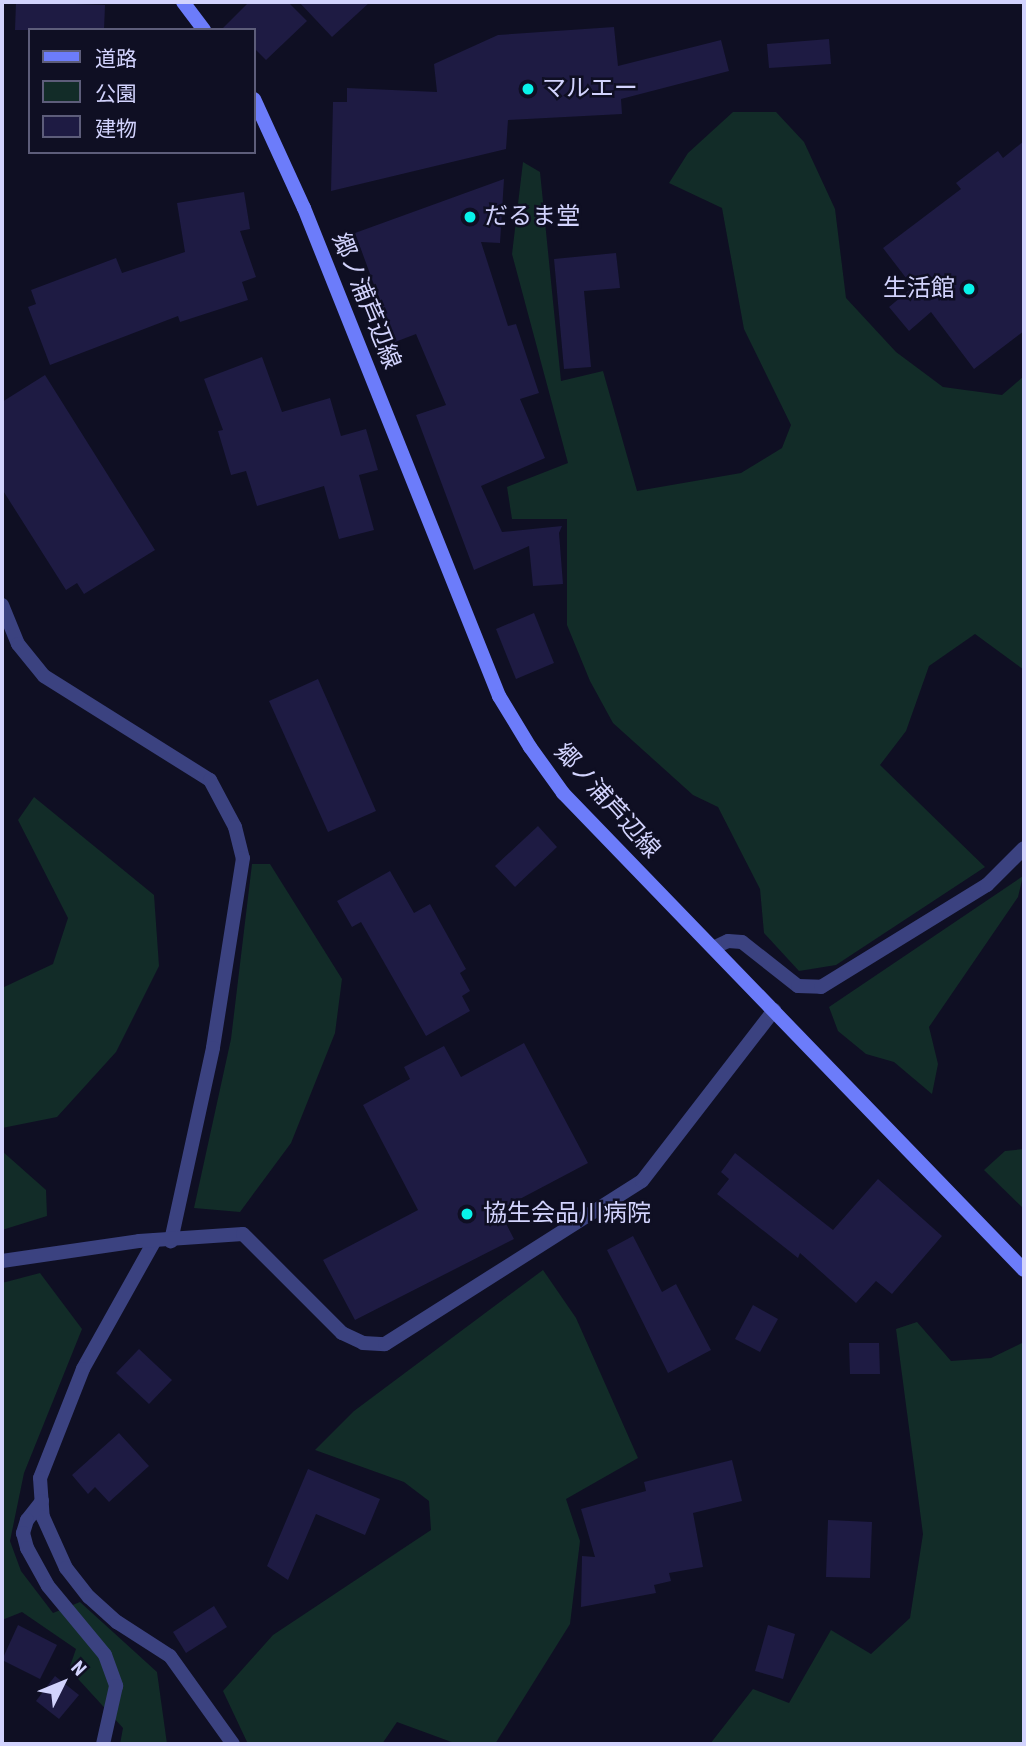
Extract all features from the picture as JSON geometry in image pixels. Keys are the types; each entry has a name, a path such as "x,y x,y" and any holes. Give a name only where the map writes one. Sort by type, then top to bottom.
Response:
{"main road":[{"path":"183,2 202,28"},
{"name":"郷ノ浦芦辺線","path":"256,103 304,208 499,696 563,793 715,947 1024,1270"}],"street":[{"path":"2,606 18,644 44,676 210,780 235,827 243,858 241,872 213,1048 171,1241"},
{"path":"715,947 728,941 742,942 798,986 821,987 987,885 1024,848"},
{"path":"2,1261 155,1240 243,1234 342,1333 363,1343 385,1344 642,1181 774,1010"},
{"path":"155,1240 83,1369 40,1478 43,1517 66,1568 117,1622 170,1656 233,1744"},
{"path":"42,1501 27,1520 23,1533 27,1548 48,1586 106,1655 116,1686 103,1744"}],"green space":[{"path":"733,112 776,112 804,142 835,209 846,298 896,352 943,387 1002,395 1024,376 1024,670 975,634 929,666 906,731 880,765 985,867 836,965 799,971 764,933 760,889 718,807 693,795 613,723 590,681 567,625 567,519 512,519 507,487 568,463 512,254 523,162 540,172 561,381 603,371 637,491 741,473 782,448 791,425 744,329 722,208 669,183 688,153"},
{"path":"34,797 154,895 159,966 116,1052 57,1117 2,1128 2,988 53,964 68,918 18,820"},
{"path":"252,864 270,864 342,979 335,1033 291,1143 240,1212 194,1208 231,1039"},
{"path":"1023,876 1018,897 929,1027 938,1064 932,1094 894,1062 866,1054 838,1031 829,1007"},
{"path":"1024,1149 1024,1209 984,1170 1005,1151"},
{"path":"2,1151 46,1190 47,1216 2,1230"},
{"path":"543,1270 576,1318 638,1458 566,1499 580,1541 570,1624 495,1744 457,1744 397,1722 382,1744 248,1744 223,1691 273,1635 431,1530 429,1501 404,1482 315,1450 354,1411"},
{"path":"40,1273 82,1329 24,1473 10,1541 21,1571 53,1613 80,1602 157,1672 167,1744 120,1744 123,1728 69,1669 76,1649 22,1612 2,1620 2,1283"},
{"path":"917,1322 951,1361 991,1358 1024,1342 1024,1744 710,1744 753,1689 789,1703 831,1630 871,1654 910,1618 923,1534 896,1329"}],"building":[{"path":"16,2 105,5 104,28 15,30"},
{"path":"249,2 288,2 307,21 266,60 256,50 256,28 223,28"},
{"path":"299,2 370,2 332,37"},
{"path":"614,27 618,66 721,40 729,71 621,99 622,114 508,120 506,149 331,191 333,102 347,102 347,88 437,92 434,64 498,35"},
{"path":"829,39 831,64 769,68 767,44"},
{"name":"生活館","path":"1024,141 1024,331 974,369 931,312 909,331 889,307 913,287 883,248 961,189 956,183 998,151 1003,158"},
{"path":"504,179 500,243 481,242 508,326 516,324 539,393 520,399 545,458 481,486 502,532 562,526 559,533 563,584 533,586 529,546 474,570 416,415 446,405 416,334 395,342 355,233"},
{"path":"244,192 250,229 240,231 256,277 242,282 248,300 180,322 178,316 50,365 28,307 36,304 31,290 116,258 122,273 185,252 177,203"},
{"path":"616,253 620,288 584,291 591,367 564,369 554,259"},
{"path":"262,357 282,412 330,398 341,436 366,429 378,470 359,475 374,530 339,539 324,486 257,506 246,471 231,475 218,431 223,430 204,379"},
{"path":"45,375 155,550 84,594 77,583 66,590 2,489 2,402"},
{"path":"534,613 554,663 516,679 496,629"},
{"path":"318,679 376,811 328,832 269,701"},
{"path":"538,826 557,847 515,887 495,866"},
{"path":"390,871 414,913 430,904 466,969 460,973 470,991 462,996 470,1011 426,1036 361,922 352,927 337,901"},
{"path":"524,1043 588,1163 499,1210 514,1239 355,1320 323,1260 418,1210 363,1105 410,1079 404,1067 444,1046 461,1077"},
{"path":"735,1153 833,1230 878,1179 942,1236 892,1294 876,1281 856,1303 800,1253 798,1258 717,1194 729,1179 721,1172"},
{"path":"633,1236 662,1292 676,1284 711,1350 668,1373 607,1250"},
{"path":"753,1305 778,1319 760,1352 735,1339"},
{"path":"849,1343 879,1343 880,1374 850,1374"},
{"path":"139,1349 172,1380 149,1404 116,1373"},
{"path":"119,1433 149,1466 109,1502 95,1487 88,1494 72,1475"},
{"path":"732,1460 742,1501 693,1513 703,1567 669,1573 671,1581 654,1585 656,1593 581,1607 582,1556 595,1557 581,1509 646,1491 644,1482"},
{"path":"308,1469 380,1499 365,1535 316,1514 288,1580 267,1566"},
{"path":"828,1520 872,1522 870,1578 826,1577"},
{"path":"214,1606 227,1627 186,1653 173,1632"},
{"path":"18,1625 57,1645 40,1679 2,1660"},
{"path":"768,1625 795,1634 783,1679 755,1671"},
{"path":"55,1676 79,1695 59,1719 36,1701"}],"place":[{"name":"マルエー","path":"528,89"},
{"name":"だるま堂","path":"470,217"},
{"name":"生活館","path":"969,289"},
{"name":"協生会品川病院","path":"467,1214"}]}
